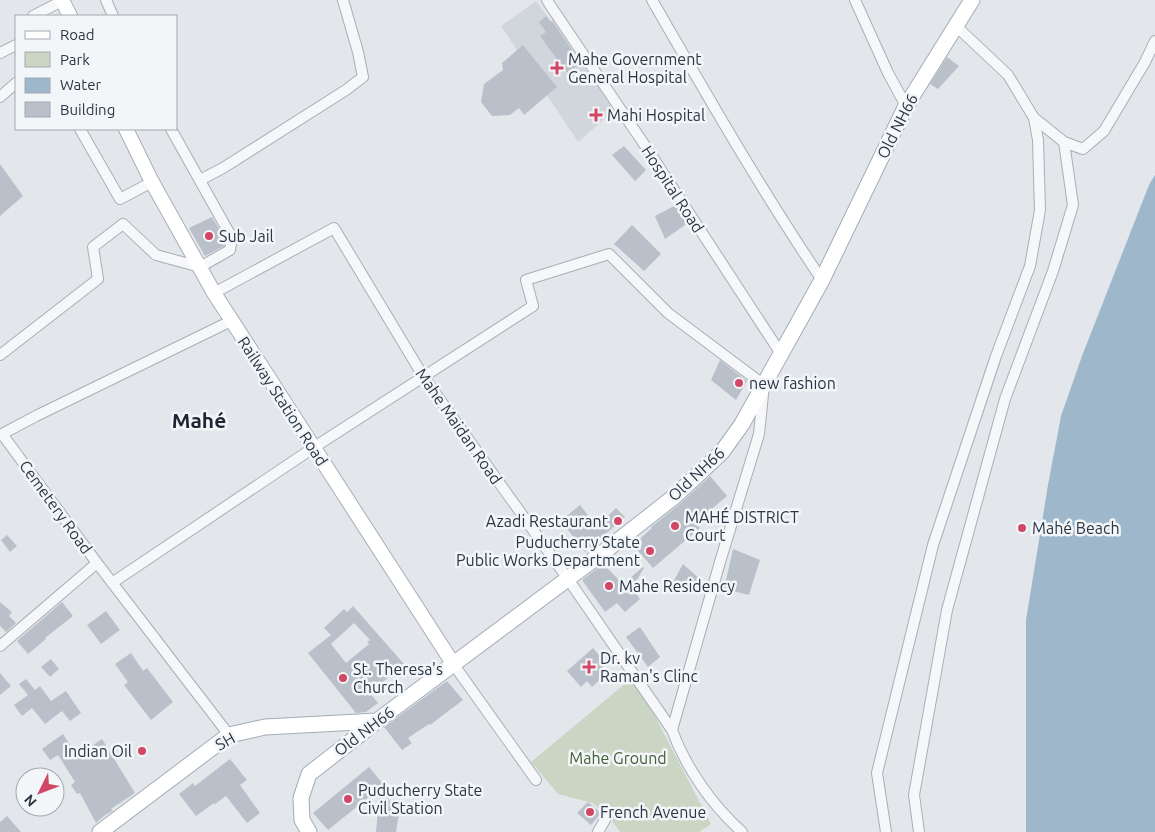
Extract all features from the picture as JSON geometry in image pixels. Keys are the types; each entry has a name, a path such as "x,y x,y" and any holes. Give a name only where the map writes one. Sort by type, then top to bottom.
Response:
{"main road":[{"name":"Old NH66","path":"309,832 302,820 301,798 308,774 568,579 674,496 722,452 742,424 822,280 906,106 972,0"},
{"name":"SH","path":"100,832 229,735 265,727 377,721"}],"street":[{"path":"35,15 62,0 70,15"},
{"path":"106,0 113,15"},
{"path":"200,180 223,168 346,90 363,77 344,0"},
{"name":"Hospital Road","path":"547,0 650,153 781,354"},
{"path":"652,0 729,134 822,280"},
{"path":"855,0 888,73 906,106"},
{"path":"956,26 1008,75 1034,118 1064,142 1083,149 1104,131 1145,62 1155,41"},
{"path":"0,53 15,46"},
{"path":"0,97 15,84"},
{"path":"886,832 877,773 933,545 996,356 1030,266 1040,210 1038,140 1034,118"},
{"path":"81,130 120,199 152,182"},
{"name":"Railway Station Road","path":"126,130 152,182 231,321 454,665"},
{"path":"0,355 98,280 93,247 123,224 156,256 200,267 230,250 232,238 173,130"},
{"path":"920,832 914,795 948,610 1005,399 1053,270 1073,205 1064,142"},
{"name":"Mahe Maidan Road","path":"214,292 334,228 423,376 568,579 672,730 681,753 697,781 732,823 742,832"},
{"path":"112,583 423,376 533,306 526,280 609,254 668,313 764,385 759,434 672,730"},
{"name":"Cemetery Road","path":"229,735 112,583 1,433 231,321"},
{"path":"0,646 98,564"},
{"path":"454,665 536,780"},
{"path":"598,832 610,811"}],"shaded area":[{"name":"Mahe Government General Hospital","path":"536,1 615,110 578,142 501,26"}],"green space":[{"name":"Mahe Ground","path":"632,678 648,703 711,824 699,832 620,832 612,821 593,803 558,794 531,762"}],"water":[{"path":"1155,175 1155,832 1026,832 1026,620 1061,416 1082,356 1149,185"}],"building":[{"path":"546,16 551,22 552,20 581,63 567,73 540,36 546,32 539,22"},
{"path":"523,45 557,87 524,115 519,108 510,115 492,116 481,102 484,84 503,70 502,63"},
{"path":"947,57 959,66 938,89 930,84"},
{"path":"624,146 646,170 635,181 612,155"},
{"path":"0,164 23,196 0,216"},
{"path":"676,205 688,223 665,239 655,216"},
{"name":"Sub Jail","path":"212,217 225,239 224,246 205,256 189,228"},
{"path":"632,225 661,254 644,271 614,244"},
{"path":"720,360 747,381 736,400 711,380"},
{"path":"710,476 727,496 695,523 700,528 653,568 633,545"},
{"path":"580,505 597,527 616,508 625,517 585,552 561,521"},
{"path":"7,535 17,546 10,552 1,540"},
{"path":"733,549 760,560 749,595 724,589"},
{"name":"Mahe Residency","path":"603,564 623,584 644,568 632,588 640,599 625,612 617,603 605,612 582,580"},
{"path":"683,564 700,579 690,595 672,584"},
{"path":"0,602 12,612 9,616 16,623 6,632 0,626"},
{"path":"62,602 73,616 28,654 17,641"},
{"path":"353,606 404,664 370,693 378,703 366,712 356,713 308,653 331,635 324,628 344,609 347,612","holes":["354,623 370,640 367,642 369,644 346,663 331,644"]},
{"path":"106,611 120,630 101,644 87,625"},
{"path":"640,627 660,657 648,667 626,637"},
{"path":"593,648 607,664 600,670 605,675 592,687 587,681 581,687 567,671"},
{"path":"131,653 143,671 147,668 173,702 151,720 124,685 128,682 115,664"},
{"path":"51,659 59,669 50,677 41,667"},
{"path":"0,673 11,686 0,695"},
{"path":"26,679 35,690 40,686 51,701 66,691 81,713 70,721 62,711 45,724 32,708 22,716 14,705 28,695 19,684"},
{"path":"447,681 463,700 430,725 408,738 412,743 402,750 384,727"},
{"path":"63,734 77,756 102,739 135,793 111,809 113,811 96,823 80,793 77,794 71,785 75,782 58,755 50,760 42,749"},
{"path":"230,759 247,780 240,785 260,813 247,823 226,796 196,816 179,794 193,783 195,786"},
{"name":"Puducherry State Civil Station","path":"369,767 384,785 328,830 313,813"},
{"path":"380,788 399,813 396,832 376,832"},
{"path":"588,802 601,813 591,825 577,813"},
{"path":"7,816 21,832 0,832 0,822"}],"place":[{"name":"Mahe Government General Hospital","path":"557,68"},
{"name":"Mahi Hospital","path":"596,115"},
{"name":"Sub Jail","path":"209,236"},
{"name":"new fashion","path":"739,383"},
{"name":"Azadi Restaurant","path":"618,521"},
{"name":"MAHÉ DISTRICT Court","path":"675,526"},
{"name":"Mahé Beach","path":"1022,528"},
{"name":"Puducherry State Public Works Department","path":"650,551"},
{"name":"Mahe Residency","path":"609,586"},
{"name":"Dr. kv Raman's Clinc","path":"589,667"},
{"name":"St. Theresa's Church","path":"343,678"},
{"name":"Indian Oil","path":"142,751"},
{"name":"Puducherry State Civil Station","path":"348,799"},
{"name":"French Avenue","path":"590,812"}],"district":[{"name":"Mahé","path":"199,420"}]}
